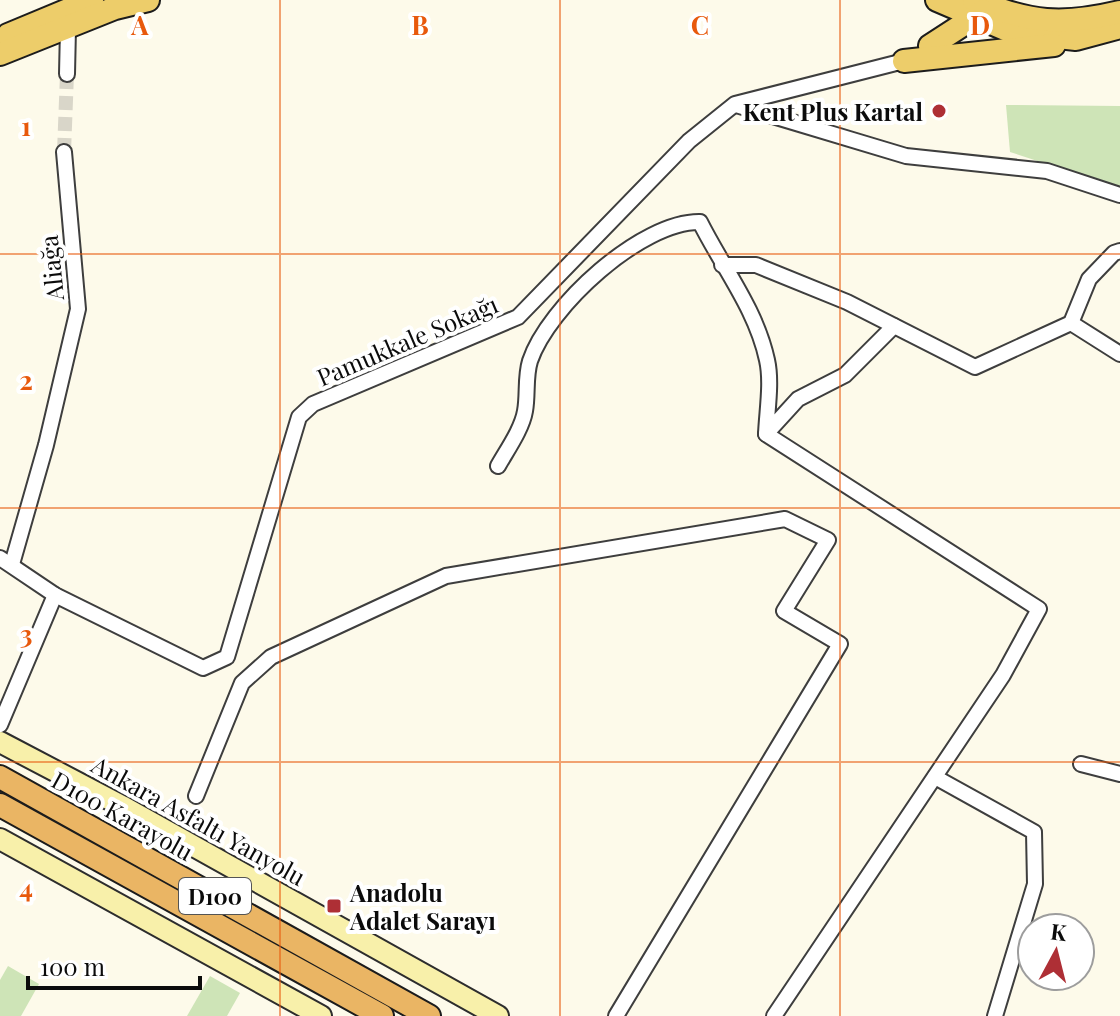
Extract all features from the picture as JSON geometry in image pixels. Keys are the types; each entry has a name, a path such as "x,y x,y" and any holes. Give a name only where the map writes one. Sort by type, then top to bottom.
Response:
{"highway":[{"name":"D100 Karayolu","path":"0,777 429,1016"},
{"name":"D100 Karayolu","path":"0,805 382,1016"}],"main road":[{"path":"0,39 92,0"},
{"path":"0,54 115,8 148,0"},
{"path":"929,0 941,19 934,51"},
{"path":"937,0 978,10 1012,32 1120,27"},
{"path":"934,51 978,10"},
{"path":"904,61 934,51 1041,48 1120,12"},
{"name":"Ankara Asfaltı Yanyolu","path":"0,742 150,821 498,1016"},
{"path":"0,839 321,1016"}],"street":[{"path":"67,74 68,28"},
{"name":"Pamukkale Sokağı","path":"6,561 55,595 203,668 227,657 299,417 313,404 518,317 689,141 735,104 904,61"},
{"path":"735,104 906,156 1047,171 1120,195"},
{"name":"Aliağa","path":"6,561 46,445 78,309 64,152"},
{"path":"498,466 525,415 530,362 555,313 584,284 623,253 682,222 700,222 722,265 748,303 767,362 766,434"},
{"path":"722,265 756,265 847,302 975,367 1071,323 1089,279 1114,253 1120,251"},
{"path":"1071,323 1120,354"},
{"path":"766,434 798,399 845,375 894,326"},
{"path":"766,434 1039,609 1003,675 774,1016"},
{"path":"196,796 242,683 271,657 446,576 785,519 828,540 784,611 840,644 616,1016"},
{"path":"0,725 55,595"},
{"path":"1081,764 1120,774"},
{"path":"935,777 1034,832 1035,884 995,1016"}],"green space":[{"path":"1006,105 1120,106 1120,188 1010,152"},
{"path":"8,966 39,984 21,1016 0,1016 0,980"},
{"path":"210,976 240,993 227,1016 187,1016"}],"tunnel":[{"path":"64,152 67,74"}],"place":[{"name":"Kent Plus Kartal","path":"939,111"},
{"name":"Anadolu Adalet Sarayı","path":"334,906"}]}
